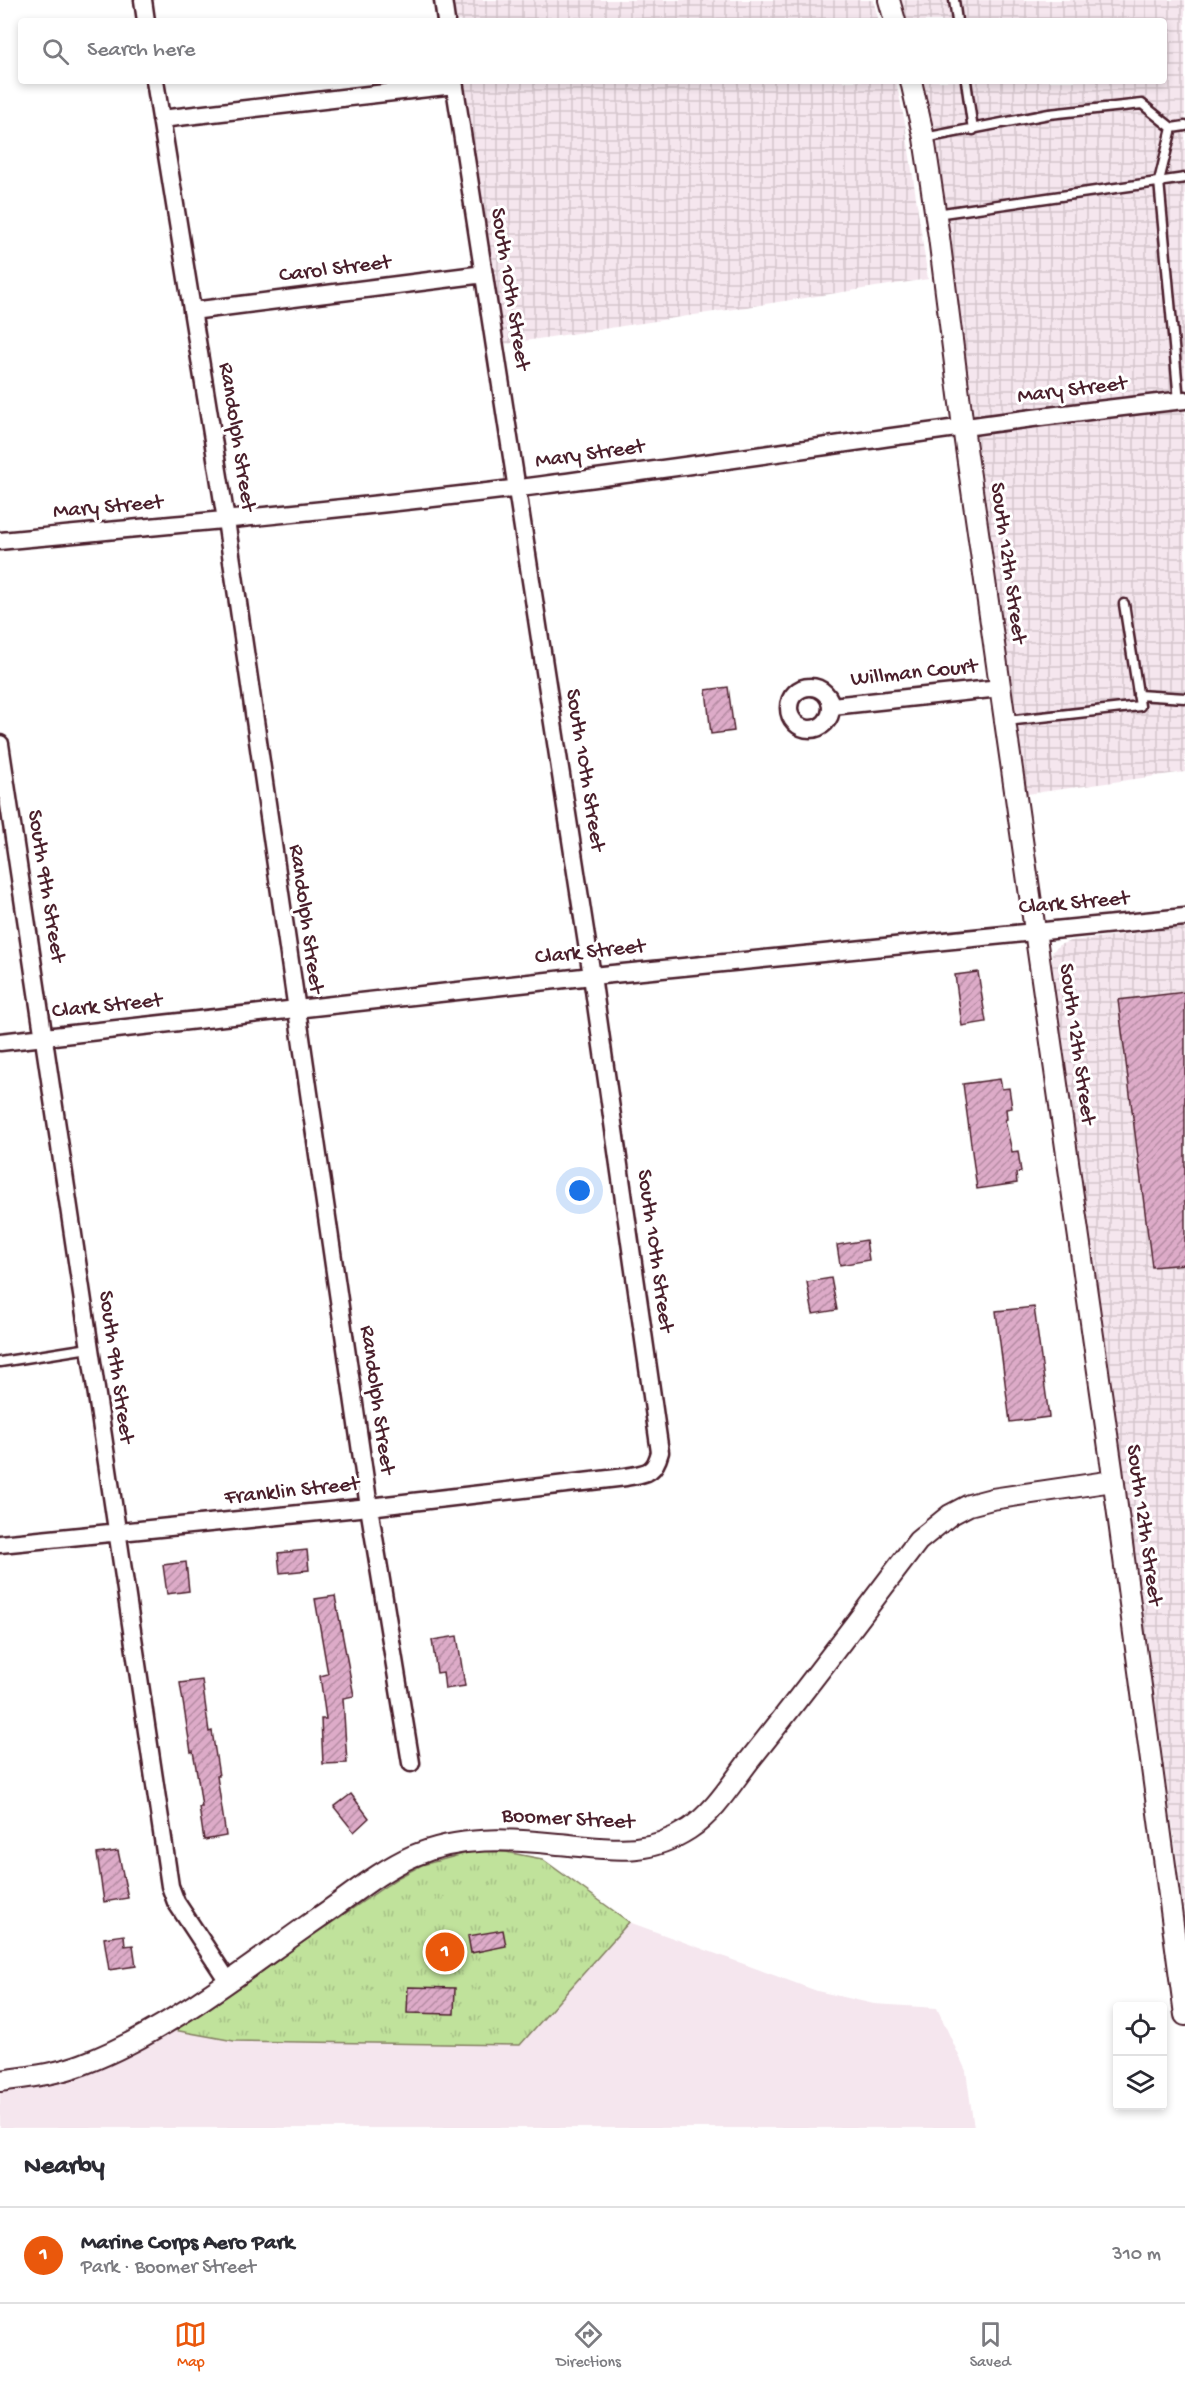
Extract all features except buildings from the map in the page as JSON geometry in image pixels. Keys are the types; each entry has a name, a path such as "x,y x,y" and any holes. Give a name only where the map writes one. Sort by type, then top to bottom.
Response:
{"street":[{"path":"143,0 146,18"},
{"path":"443,0 446,18"},
{"path":"889,0 894,18"},
{"name":"Randolph Street","path":"155,84 226,520 369,1507 411,1763"},
{"path":"160,119 446,84"},
{"name":"South 10th Street","path":"454,84 592,975 660,1452 656,1466"},
{"name":"South 12th Street","path":"912,84 924,138 935,214 963,427 1181,1958 1185,2015"},
{"name":"Carol Street","path":"192,311 484,274"},
{"name":"Mary Street","path":"0,541 226,520 518,488 963,427 1182,400"},
{"name":"Willman Court","path":"832,706 1000,688"},
{"name":"South 9th Street","path":"0,744 170,1886 176,1902 228,1981"},
{"name":"Clark Street","path":"0,1042 592,975 1185,917"},
{"name":"Franklin Street","path":"0,1544 369,1507 626,1477 647,1473 656,1466"},
{"name":"Boomer Street","path":"0,2081 81,2065 113,2051 162,2024 228,1981 393,1866 440,1846 489,1840 618,1850 643,1849 663,1843 690,1828 707,1813 775,1729 918,1541 934,1527 969,1505 992,1499 1113,1480"}],"lane":[{"path":"954,0 957,18"},
{"path":"966,84 974,130"},
{"path":"924,138 1049,114 1142,104 1172,128 1185,126"},
{"path":"1172,128 1159,181 1182,400"},
{"path":"935,214 1185,178"},
{"path":"1006,721 1140,706 1124,604"},
{"path":"1138,695 1185,698"},
{"path":"0,1362 89,1348"}],"shaded area":[{"path":"450,0 873,0 878,18 453,18"},
{"path":"902,0 1185,0 1185,772 1027,794 940,173 923,84 1167,84 1167,18 906,18"},
{"path":"463,84 897,84 905,123 928,279 505,344"},
{"path":"1185,927 1185,1915 1052,952 1059,945 1071,941"},
{"path":"629,1922 817,1991 874,2004 937,2008 966,2071 974,2128 0,2128 0,2093 52,2085 83,2077 133,2055 174,2030 234,2041 520,2045"}],"green space":[{"path":"475,1851 506,1852 542,1859 629,1922 520,2045 234,2041 174,2030 399,1877 422,1865"}],"place":[{"name":"Marine Corps Aero Park","path":"445,1952"}]}
